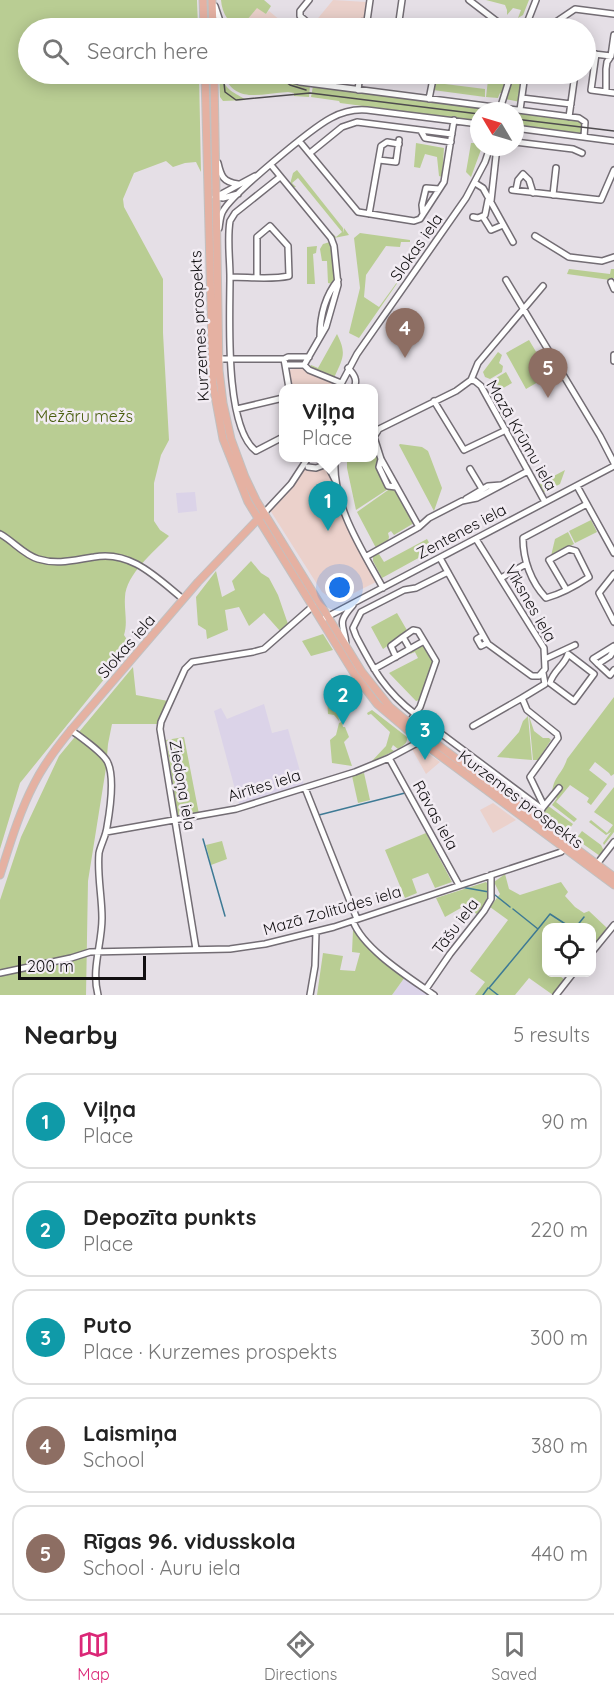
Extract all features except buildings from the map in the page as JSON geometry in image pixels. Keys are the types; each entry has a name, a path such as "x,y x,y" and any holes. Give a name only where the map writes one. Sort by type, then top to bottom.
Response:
{"main road":[{"path":"203,0 204,18"},
{"path":"213,0 213,18"},
{"name":"Kurzemes prospekts","path":"205,84 211,360 216,406 232,464 245,496 261,516 325,618 355,675 371,697 423,743 614,885"},
{"name":"Kurzemes prospekts","path":"214,84 218,359 223,403 231,439 261,516 313,606 325,618 376,691 390,707 614,877"},
{"name":"Slokas iela","path":"0,875 29,795 52,754 183,599 261,516"},
{"path":"494,795 499,794 516,803"}],"street":[{"path":"213,0 219,18"},
{"path":"302,18 300,11 309,0"},
{"path":"367,18 370,0"},
{"path":"399,18 402,0"},
{"path":"469,0 492,18"},
{"path":"529,18 536,0"},
{"path":"561,18 574,9 614,14"},
{"path":"606,92 607,62 611,56 614,35"},
{"path":"596,54 611,56"},
{"path":"312,84 470,105"},
{"path":"358,90 359,84"},
{"path":"429,99 432,84"},
{"path":"502,102 508,84"},
{"path":"521,102 524,84"},
{"path":"569,117 574,84"},
{"path":"592,84 591,90 614,93"},
{"path":"522,98 571,104"},
{"path":"218,242 223,212 263,172 327,120 354,110 367,110 470,123"},
{"path":"524,111 584,120 584,137"},
{"path":"300,141 356,210 414,221 420,219 446,175 454,120"},
{"path":"310,153 338,130 352,123 363,122 452,134"},
{"path":"524,129 614,141"},
{"path":"421,131 424,138 451,142"},
{"path":"369,214 381,146 384,143 399,142 396,162 379,160"},
{"path":"524,143 573,149 582,153"},
{"name":"Slokas iela","path":"341,384 348,368 475,183 486,156"},
{"path":"483,217 490,200 496,156"},
{"path":"216,158 222,178 229,183 239,185"},
{"path":"271,165 333,240 338,280 329,319 304,365"},
{"path":"553,195 556,168"},
{"path":"533,193 531,184 523,174 514,190 533,193 601,200 614,170"},
{"path":"216,196 263,172"},
{"path":"279,438 256,451 246,443 237,409 230,359 229,225 235,213 280,177"},
{"path":"483,188 493,179"},
{"path":"475,183 483,188 513,242"},
{"path":"423,214 422,205 426,188 439,189"},
{"path":"207,196 233,196 242,191"},
{"path":"473,217 483,217"},
{"path":"483,217 491,230 503,225"},
{"path":"230,277 257,278 287,277 289,275 288,246 270,226 257,237 257,278"},
{"path":"535,237 548,239 569,257 602,261 614,257"},
{"path":"506,279 600,436 614,464"},
{"path":"378,431 473,381 478,363 543,286"},
{"path":"614,355 614,361"},
{"path":"288,384 285,362 288,357 309,357"},
{"path":"218,359 304,365 336,384"},
{"path":"348,368 355,378 356,384"},
{"name":"Mazā Krūmu iela","path":"473,381 481,386 545,502"},
{"path":"237,409 279,399"},
{"path":"434,401 464,450 506,430"},
{"path":"378,452 381,459 379,467 388,486 396,487 419,527"},
{"name":"Slokas iela","path":"261,516 291,484 305,462"},
{"path":"308,467 316,468 325,462"},
{"path":"326,462 335,480 344,514 383,588"},
{"path":"335,462 335,480"},
{"name":"Zentenes iela","path":"325,618 577,486 614,464"},
{"path":"470,469 482,489"},
{"path":"462,501 477,498 528,471"},
{"path":"367,556 482,489 488,486 503,485"},
{"name":"Mazā Krūmu iela","path":"577,486 614,553"},
{"path":"566,589 549,560 569,549 575,549 589,577 566,589 546,598 526,564 523,538 587,504"},
{"path":"0,534 13,541 26,554 49,562 107,555 123,557 150,572 183,599"},
{"name":"Vīksnes iela","path":"476,539 544,648 543,673"},
{"path":"440,558 487,643 532,676 539,676 543,673 545,684 473,726"},
{"path":"501,578 526,564"},
{"path":"448,572 416,588 404,590 361,612 354,633 391,694 543,807"},
{"path":"614,574 599,592 614,622"},
{"path":"346,646 342,620 356,602"},
{"name":"Ziedoņa iela","path":"196,950 160,729 161,722 185,669 192,662 253,652 264,648 313,606"},
{"path":"396,657 391,646 413,630 418,631 436,661 415,714 409,723"},
{"path":"403,637 410,649"},
{"path":"374,669 424,640"},
{"path":"545,659 575,645"},
{"path":"614,648 610,656 598,664 610,675 614,670"},
{"path":"568,654 594,676 574,701 550,683 557,668 568,654"},
{"path":"522,698 527,710 557,734 558,738 530,777 543,807"},
{"path":"70,730 106,759 109,765 112,795 98,867 102,916 95,971 98,995"},
{"path":"405,749 410,741 409,732"},
{"name":"Airītes iela","path":"106,832 236,809 355,772 417,743 423,743"},
{"name":"Rāvas iela","path":"389,758 459,885"},
{"path":"305,788 360,935 373,948 434,995"},
{"path":"535,817 559,788"},
{"path":"597,864 614,842"},
{"name":"Mazā Zolitūdes iela","path":"0,973 99,952 241,949 316,932 355,920 561,852 565,848"},
{"name":"Tāšu iela","path":"426,989 484,911 491,898 491,875"},
{"path":"596,946 614,924"},
{"path":"310,995 315,966 316,932"},
{"path":"556,995 570,977"}],"shaded area":[{"path":"333,0 366,2 364,18 318,18"},
{"path":"257,7 266,14 269,11 277,18 248,18"},
{"path":"302,368 332,382 331,384 290,384 288,370"},
{"path":"305,468 315,471 327,469 344,519 378,581 335,601 322,592 270,510"},
{"path":"195,492 197,511 178,513 176,493"},
{"path":"264,704 272,733 288,729 304,785 239,804 214,711 221,708 227,719"},
{"path":"418,746 440,762 426,774 412,749"},
{"path":"493,803 516,820 493,833 480,810"},
{"path":"405,977 431,995 392,995"}],"green space":[{"name":"Mežāru mežs","path":"0,0 197,0 198,18 18,18 18,84 199,84 201,172 196,162 173,167 166,161 134,173 123,199 124,207 163,279 163,333 169,440 161,455 154,483 154,521 160,530 169,536 135,572 127,588 124,635 131,646 20,783 0,849"},
{"path":"221,0 264,0 271,6 266,14 257,8 249,18 227,18"},
{"path":"486,0 529,0 523,15 518,18 521,10 513,8 507,15 505,5"},
{"path":"219,84 225,84 246,100 223,101 220,97"},
{"path":"228,84 310,85 309,97 294,96 294,93 288,92 250,95 235,90"},
{"path":"434,84 485,89 485,97 433,90"},
{"path":"488,84 506,84 503,93 500,93 498,98 486,97"},
{"path":"510,84 522,84 520,102 505,99"},
{"path":"313,86 470,106 470,120 340,103 311,97"},
{"path":"524,113 578,120 583,123 579,134 524,127"},
{"path":"416,143 444,148 442,177 439,176 437,157 425,154 420,168 414,167"},
{"path":"470,149 470,156 479,156 471,177 466,172"},
{"path":"297,170 343,228 343,233 344,228 349,235 334,238 332,233 336,237 342,232 298,178 292,183 296,187 290,184 293,173"},
{"path":"360,233 410,240 410,242 401,242 400,247 386,246 366,275 364,297 379,307 419,252 359,338 349,333 360,288 354,238"},
{"path":"330,242 335,274 333,284 328,283 327,261 322,261 320,249 323,244"},
{"path":"317,246 316,253 313,254 315,284 307,284 307,247"},
{"path":"569,269 610,274 611,269 614,269 614,278 610,280 567,274"},
{"path":"337,334 343,356 334,378 310,367 311,365 318,368"},
{"path":"529,340 550,375 526,389 506,353"},
{"path":"498,352 502,355 499,363 503,366 502,372 490,379 485,377 483,372"},
{"path":"506,372 512,383 496,392 489,382"},
{"path":"399,445 422,447 428,451 442,488 434,511"},
{"path":"347,462 378,462 376,467 388,489 356,510"},
{"path":"565,470 560,484 543,493 539,484"},
{"path":"391,488 396,492 414,523 394,535 391,531 388,533 388,541 376,548 357,512"},
{"path":"591,520 597,532 575,543 569,531"},
{"path":"568,532 574,544 551,556 555,539"},
{"path":"427,539 433,550 382,578 373,561 373,556 379,554 384,562"},
{"path":"251,561 261,573 269,578 278,595 288,624 280,631 264,613 249,626 239,607 225,610 228,630 207,639 206,630 198,625 196,597 216,571 222,597 235,590 232,581"},
{"path":"397,613 408,632 383,649 371,627"},
{"path":"323,634 333,650 311,656 302,641"},
{"path":"422,645 433,662 420,700 416,701 389,673 418,658 415,652 410,654 408,652"},
{"path":"133,667 136,695 168,701 158,724 112,724 88,881 86,995 0,995 0,900 21,837 59,756"},
{"path":"347,679 351,681 349,687 342,684 333,690 334,694 329,697 334,712 338,713 339,721 334,715 328,714 328,696 335,684"},
{"path":"614,697 614,774 611,776 595,762 589,770 607,784 591,805 587,802 589,798 570,785 556,802 577,819 574,822 552,805 557,798 552,794 554,783 567,759"},
{"path":"372,710 407,737 407,741 398,749 393,745 391,749 394,751 371,762 386,746 390,732 371,714 368,715 367,713"},
{"path":"528,716 532,760 497,757 519,732 523,721"},
{"path":"529,716 534,731 543,738 551,740 538,760 533,760"},
{"path":"344,721 343,727 349,737 344,742 352,766 332,763 330,740 336,735 339,723"},
{"path":"184,737 199,814 178,819 166,740"},
{"path":"364,773 370,800 358,803 352,776"},
{"path":"614,787 614,832 604,845 603,843 611,832 606,835 589,822 591,820 607,833 613,825 594,812"},
{"path":"547,805 573,824 567,832 541,813"},
{"path":"582,831 601,845 604,851 600,856 576,839"},
{"path":"426,833 452,882 435,888 428,873 412,879 417,893 405,898 385,850"},
{"path":"222,841 227,859 211,865 206,845"},
{"path":"505,874 509,889 520,895 561,882 568,892 565,896 575,907 584,913 589,911 607,928 596,942 596,923 542,923 542,977 561,977 565,980 553,995 529,978 515,995 475,995 485,982 470,971 508,920 490,907 500,894 494,882"},
{"path":"486,882 489,885 489,892 478,915 466,905 445,917 436,898"},
{"path":"353,930 405,977 392,995 317,995 323,953 343,956 340,970 355,971 360,953 352,952"}],"waterway":[{"path":"319,815 405,793"},
{"path":"203,839 225,916"},
{"path":"461,887 489,892"},
{"path":"495,895 510,907"},
{"path":"513,909 538,929 542,924"},
{"path":"543,923 550,914 564,923"},
{"path":"579,923 584,917"},
{"path":"498,995 489,988 538,929"},
{"path":"483,995 488,988"}],"tram line":[{"path":"224,84 225,92 236,100 310,93 470,113"},
{"path":"289,84 306,90"},
{"path":"524,120 614,131"}],"place":[{"name":"Laismiņa","path":"405,358"},
{"name":"Rīgas 96. vidusskola","path":"548,398"},
{"name":"Viļņa","path":"328,531"},
{"name":"Depozīta punkts","path":"343,725"},
{"name":"Puto","path":"425,760"}]}
